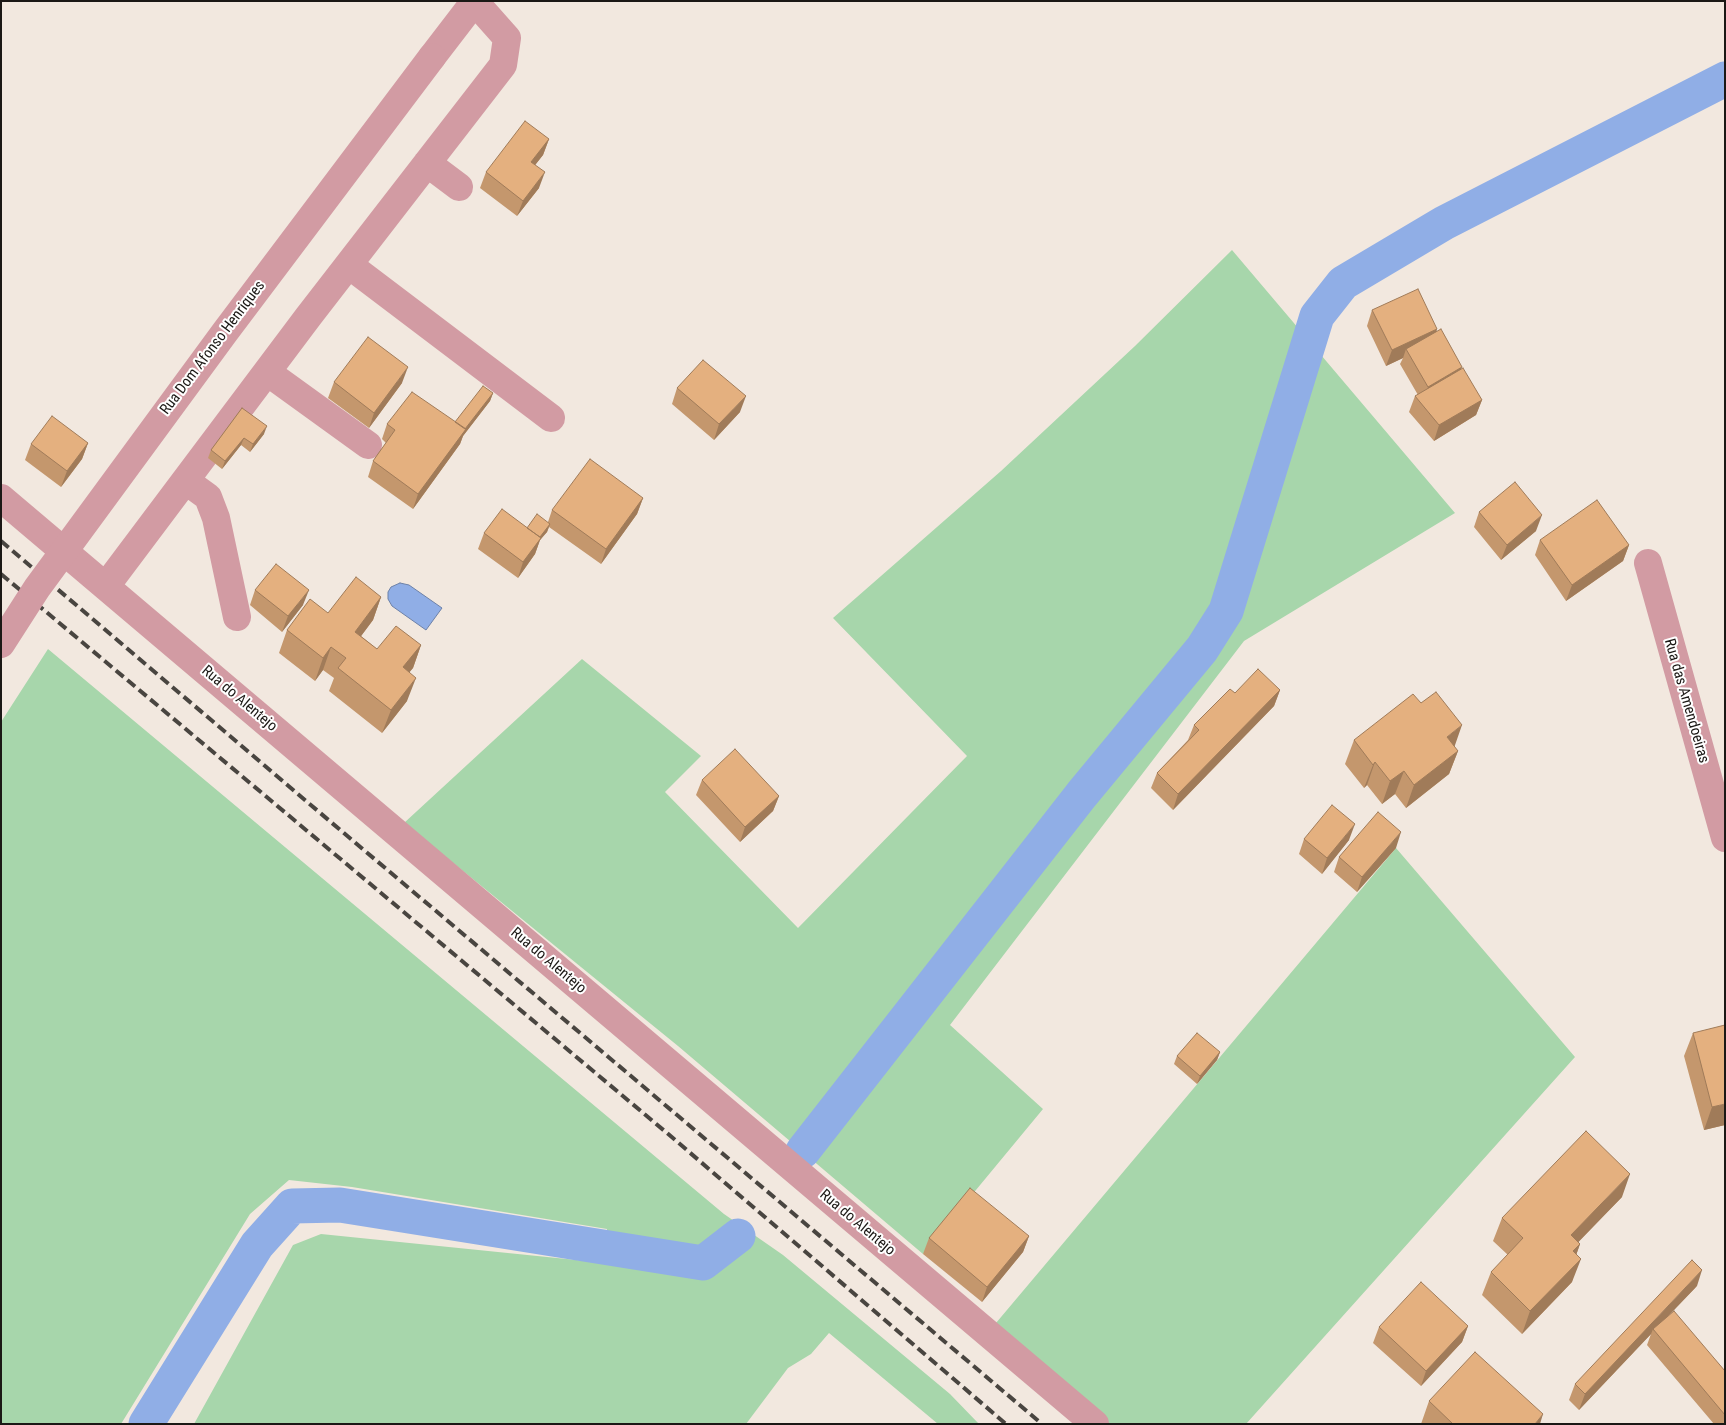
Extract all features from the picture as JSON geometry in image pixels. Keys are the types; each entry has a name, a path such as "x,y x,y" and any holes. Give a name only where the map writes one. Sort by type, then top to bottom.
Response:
{"street":[{"name":"Rua Dom Afonso Henriques","path":"1,644 37,588 225,332 475,2"},
{"path":"106,586 267,372 503,65 507,38 475,2"},
{"path":"427,163 459,187"},
{"path":"349,265 551,418"},
{"path":"267,372 368,445"},
{"path":"186,481 208,497 216,518 238,617"},
{"name":"Rua do Alentejo","path":"1,498 1095,1424"},
{"name":"Rua das Amendoeiras","path":"1648,563 1725,838"}],"green space":[{"path":"1232,250 1455,513 1244,641 950,1025 1043,1109 923,1254 678,1046 404,823 582,659 701,756 665,792 798,928 967,756 833,618 1001,471 1135,346"},
{"path":"48,649 724,1214 783,1255 950,1394 979,1424 938,1424 829,1333 811,1354 788,1368 746,1424 194,1424 293,1245 321,1234 606,1263 607,1229 352,1187 289,1180 250,1214 121,1424 1,1424 1,722"},
{"path":"1396,848 1575,1057 1246,1424 1109,1424 996,1323"}],"water":[{"path":"400,583 409,585 442,608 426,630 392,606 388,599 388,592 391,587"}],"building":[{"path":"525,121 549,139 531,162 545,172 523,201 486,172"},
{"path":"1418,289 1437,329 1392,350 1372,310"},
{"path":"1441,329 1462,367 1428,387 1406,349"},
{"path":"368,337 408,367 374,413 334,382"},
{"path":"703,360 746,396 719,424 677,388"},
{"path":"1463,368 1482,400 1439,425 1415,396"},
{"path":"483,386 493,393 465,429 455,422"},
{"path":"412,392 466,429 418,494 373,461 395,430 387,424"},
{"path":"242,408 267,426 253,444 244,438 225,461 211,450"},
{"path":"52,416 88,443 67,471 31,444"},
{"path":"590,459 643,498 606,549 552,510"},
{"path":"1515,482 1542,515 1507,545 1479,512"},
{"path":"1597,500 1629,545 1572,585 1540,540"},
{"path":"502,509 541,538 523,562 484,533"},
{"path":"537,514 550,524 540,537 527,528"},
{"path":"276,564 309,590 288,616 255,590"},
{"path":"356,577 381,597 355,632 377,649 396,626 421,645 403,667 416,678 391,710 338,668 346,658 331,647 323,658 287,630 310,599 328,613"},
{"path":"1258,669 1280,690 1178,794 1157,773 1199,730 1194,725 1230,689 1235,693"},
{"path":"1436,692 1462,725 1447,737 1458,751 1414,785 1404,771 1390,781 1375,762 1373,765 1354,740 1413,694 1421,703"},
{"path":"735,749 779,796 745,827 702,780"},
{"path":"1332,805 1355,824 1327,858 1304,839"},
{"path":"1378,812 1401,832 1362,877 1339,857"},
{"path":"1725,1025 1725,1104 1712,1107 1693,1033"},
{"path":"1197,1033 1220,1052 1200,1076 1177,1056"},
{"path":"1586,1131 1630,1174 1571,1235 1580,1244 1573,1251 1581,1259 1530,1311 1491,1272 1523,1238 1502,1218"},
{"path":"970,1188 1029,1236 987,1287 929,1238"},
{"path":"1692,1260 1702,1270 1585,1394 1575,1384"},
{"path":"1421,1282 1468,1326 1426,1371 1379,1327"},
{"path":"1674,1311 1725,1371 1725,1415 1653,1329"},
{"path":"1475,1352 1543,1414 1535,1424 1453,1424 1429,1401"}],"waterway":[{"path":"803,1151 1082,794 1202,649 1226,611 1317,316 1343,283 1444,223 1725,79"},
{"path":"146,1424 257,1245 292,1206 340,1205 703,1263 738,1236"}],"railway":[{"path":"1,541 1042,1424"},
{"path":"1,574 667,1133 1006,1424"}]}
